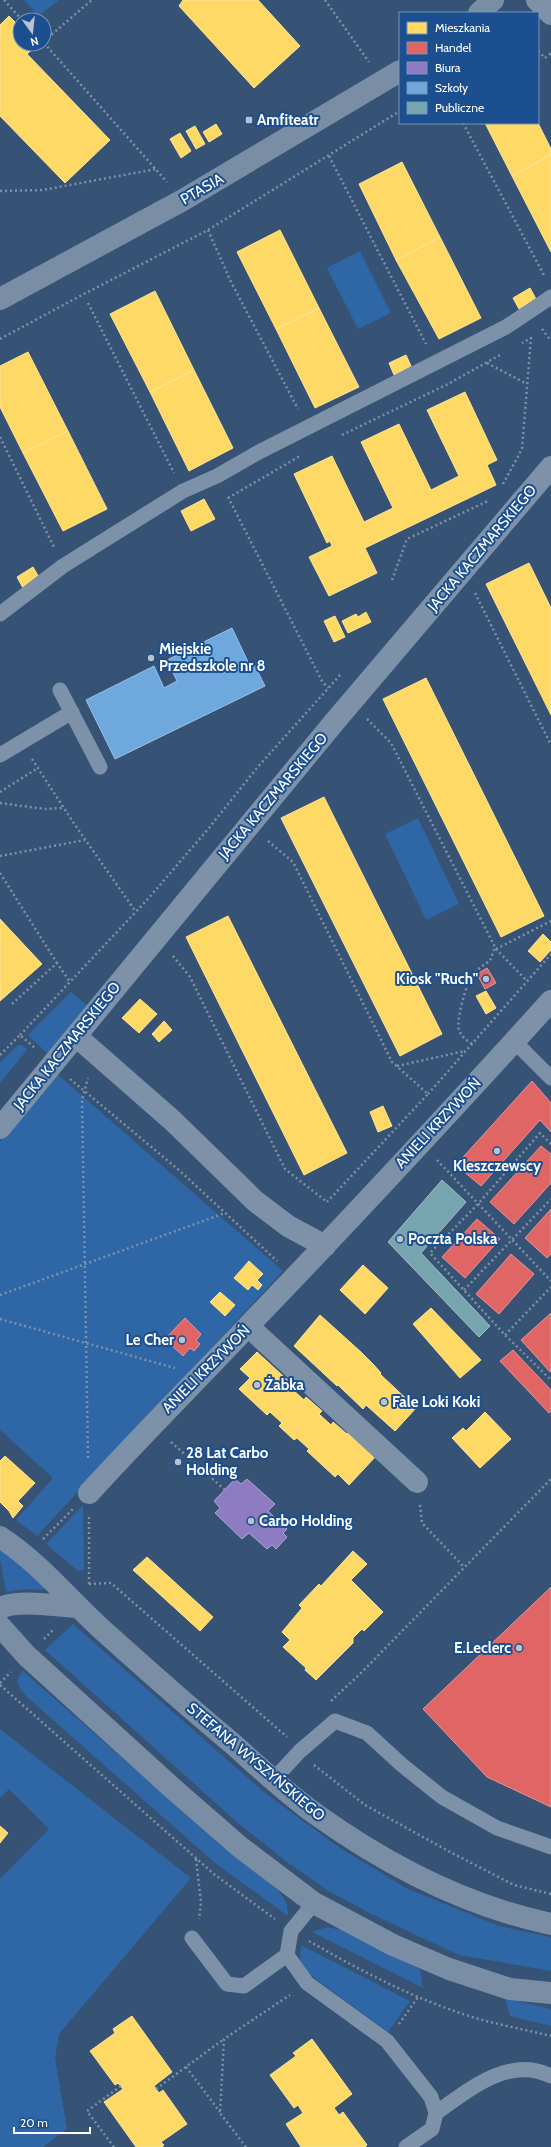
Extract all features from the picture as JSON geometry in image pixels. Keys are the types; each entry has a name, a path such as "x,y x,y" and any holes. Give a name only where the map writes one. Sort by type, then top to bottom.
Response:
{"street":[{"path":"480,12 493,0"},
{"path":"537,0 551,14"},
{"name":"PTASIA","path":"0,300 183,200 392,76"},
{"name":"JACKA KACZMARSKIEGO","path":"0,1128 249,825 551,467"},
{"name":"ANIELI KRZYWOŃ","path":"89,1492 152,1423 201,1375 295,1277 551,1000"},
{"path":"76,1036 173,1121 255,1201 288,1226 324,1246"},
{"path":"248,1326 418,1482"},
{"name":"STEFANA WYSZYŃSKIEGO","path":"0,1537 32,1562 77,1607 169,1689 316,1814 386,1860 467,1899 551,1924"},
{"path":"0,1608 6,1605 25,1604 77,1607"},
{"path":"0,1626 27,1656 170,1786 240,1847 314,1903 393,1945 449,1969 510,1989 551,1994"}],"lane":[{"path":"0,614 63,566 183,491 217,476 308,427 506,328 549,290"},
{"path":"60,690 100,767"},
{"path":"0,755 72,712"},
{"path":"514,1041 551,1078"},
{"path":"274,1779 300,1751 335,1721 367,1733 402,1765 442,1797 497,1828 551,1847"},
{"path":"192,1938 227,1984 244,1986 287,1954 291,1931 314,1903"},
{"path":"287,1954 307,1983 387,2041 432,2097 436,2113 432,2129 406,2147"},
{"path":"436,2113 476,2085 502,2072 520,2068 551,2076"}],"path":[{"path":"4,0 15,12"},
{"path":"52,35 92,0"},
{"path":"325,0 392,76"},
{"path":"52,51 183,200"},
{"path":"539,52 545,58 551,53"},
{"path":"0,339 208,230 399,112"},
{"path":"464,124 549,290"},
{"path":"329,156 435,363"},
{"path":"0,191 43,190 156,169"},
{"path":"208,230 231,282 308,427"},
{"path":"88,303 183,491"},
{"path":"502,485 522,449 531,338 518,345"},
{"path":"337,438 448,384 505,352"},
{"path":"486,363 527,384"},
{"path":"0,437 63,566"},
{"path":"228,498 302,455"},
{"path":"217,476 318,674 328,688"},
{"path":"392,580 407,539 487,502 492,497"},
{"path":"474,592 551,745"},
{"path":"0,1055 136,912 343,672"},
{"path":"351,703 391,743 495,948 527,981"},
{"path":"0,792 38,768"},
{"path":"41,774 136,912"},
{"path":"0,803 45,809 63,808"},
{"path":"249,825 293,862 392,1062 428,1094"},
{"path":"0,856 85,840"},
{"path":"0,873 70,982"},
{"path":"472,1044 462,1036 458,1028 464,998 472,976 482,966 490,961 495,948 551,921"},
{"path":"158,936 190,977 285,1169 349,1219"},
{"path":"327,1202 428,1094 551,954"},
{"path":"12,1004 57,963"},
{"path":"20,1035 40,1052"},
{"path":"397,1066 465,1051"},
{"path":"95,1052 82,1100 89,1492 89,1584 111,1583 289,1740"},
{"path":"69,1078 180,1171 295,1277"},
{"path":"551,1144 540,1133 478,1204 430,1253 505,1335 551,1380"},
{"path":"436,1159 551,1281"},
{"path":"464,1290 551,1199"},
{"path":"0,1295 225,1212"},
{"path":"505,1335 551,1287"},
{"path":"0,1318 201,1375"},
{"path":"152,1423 225,1490"},
{"path":"328,1703 551,1479"},
{"path":"418,1482 422,1523 464,1567"},
{"path":"39,1544 89,1492"},
{"path":"39,1644 54,1628"},
{"path":"0,1683 16,1668"},
{"path":"312,1763 365,1805 452,1853 514,1885 551,1894"},
{"path":"196,1858 201,1902"},
{"path":"156,2089 224,2039 307,1983"},
{"path":"404,2018 418,1997"},
{"path":"220,2113 224,2039"},
{"path":"186,2067 246,2147"},
{"path":"114,2147 86,2111 121,2086"}],"shaded area":[{"path":"24,0 59,0 43,12 34,12"},
{"path":"360,251 391,313 358,329 327,268"},
{"path":"418,818 459,904 426,920 385,834"},
{"path":"71,992 88,1006 48,1054 28,1035"},
{"path":"18,1045 23,1045 27,1050 0,1083 0,1063"},
{"path":"56,1073 283,1271 37,1536 16,1520 53,1478 0,1430 0,1141"},
{"path":"83,1505 84,1570 78,1571 46,1544"},
{"path":"0,1548 47,1588 42,1590 26,1589 6,1592 0,1559"},
{"path":"73,1624 265,1793 340,1848 406,1888 499,1926 551,1937 551,1971 459,1955 371,1914 327,1890 287,1862 238,1823 45,1650"},
{"path":"23,1671 168,1798 277,1888 287,1904 288,1916 215,1863 28,1698 18,1685 18,1678"},
{"path":"0,1729 191,1878 59,2034 55,2058 67,2129 43,2147 0,2147 0,1879 49,1829 9,1789 0,1798"},
{"path":"327,1927 341,1930 420,1969 423,1988 312,1932"},
{"path":"301,1945 410,2001 388,2032 305,1971 300,1962"},
{"path":"505,1998 551,2009 551,2026 510,2016"}],"building: Mieszkania":[{"path":"183,0 258,0 300,46 254,88 179,6"},
{"path":"9,16 12,19 12,52 29,52 27,54 110,140 65,183 0,116 0,25"},
{"path":"216,124 222,134 209,142 203,132"},
{"path":"486,124 538,124 551,149 551,155 512,176"},
{"path":"195,126 205,144 196,149 186,131"},
{"path":"180,133 191,151 181,158 170,139"},
{"path":"551,155 551,252 512,176"},
{"path":"402,162 440,237 396,260 359,184"},
{"path":"280,230 319,308 276,329 237,252"},
{"path":"440,237 481,318 439,339 396,260"},
{"path":"530,288 536,299 519,309 513,298"},
{"path":"155,291 194,370 150,392 110,314"},
{"path":"319,308 359,387 315,408 276,329"},
{"path":"28,352 68,431 23,453 0,407 0,366"},
{"path":"406,355 411,366 394,375 389,363"},
{"path":"194,370 233,448 189,471 150,392"},
{"path":"465,392 497,460 487,465 496,485 365,548 377,573 329,596 309,557 332,546 330,541 327,543 294,474 332,456 364,522 393,508 361,442 399,424 431,490 459,476 427,410"},
{"path":"68,431 107,509 63,531 23,453"},
{"path":"204,499 215,519 191,531 181,511"},
{"path":"529,563 551,608 551,715 486,584"},
{"path":"33,567 40,579 23,588 17,577"},
{"path":"366,612 371,622 348,633 342,621 356,614 358,617"},
{"path":"335,616 345,637 334,642 324,621"},
{"path":"426,678 544,916 501,937 383,699"},
{"path":"324,797 442,1034 400,1056 281,818"},
{"path":"228,916 347,1153 304,1175 186,937"},
{"path":"0,919 42,964 0,1001"},
{"path":"543,934 551,942 551,950 540,962 528,951"},
{"path":"486,991 496,1008 486,1014 476,996"},
{"path":"140,999 157,1014 139,1033 122,1018"},
{"path":"164,1021 172,1030 159,1042 152,1034"},
{"path":"383,1106 392,1126 378,1132 370,1112"},
{"path":"249,1261 263,1274 257,1280 262,1285 258,1290 252,1285 248,1290 234,1278"},
{"path":"363,1265 388,1288 365,1314 340,1290"},
{"path":"220,1292 235,1305 225,1316 210,1302"},
{"path":"431,1308 481,1360 460,1378 413,1324"},
{"path":"320,1315 361,1352 381,1373 380,1374 416,1408 395,1431 366,1405 363,1409 294,1346"},
{"path":"257,1352 294,1386 267,1415 239,1389 250,1378 240,1369"},
{"path":"292,1389 304,1400 306,1397 322,1411 319,1414 331,1425 333,1422 347,1434 349,1432 376,1456 349,1485 338,1474 335,1477 307,1451 309,1449 297,1438 294,1440 279,1426 282,1423 270,1412"},
{"path":"485,1412 511,1439 480,1468 452,1438 463,1428 466,1431"},
{"path":"5,1456 35,1483 18,1501 23,1506 13,1518 9,1511 0,1502 0,1461"},
{"path":"353,1551 367,1564 351,1580 383,1612 364,1631 362,1629 353,1638 353,1643 316,1680 305,1670 306,1668 283,1647 290,1640 282,1632 302,1608 299,1605 319,1584 321,1586"},
{"path":"147,1557 213,1617 200,1631 133,1570"},
{"path":"0,1826 8,1833 0,1843"},
{"path":"132,2016 172,2072 154,2086 159,2093 163,2090 187,2124 161,2142 164,2145 162,2147 136,2147 104,2102 123,2089 118,2083 115,2085 90,2051 115,2033 113,2029"},
{"path":"312,2039 352,2094 334,2108 339,2115 343,2112 367,2145 365,2147 301,2147 286,2124 303,2113 298,2105 294,2108 270,2075 296,2056 293,2053"}],"building: Handel":[{"name":"Kiosk \"Ruch\"","path":"487,968 496,983 485,989 477,974"},
{"path":"532,1081 551,1103 551,1132 540,1120 481,1186 456,1165"},
{"path":"541,1146 551,1154 551,1183 514,1224 490,1202"},
{"path":"551,1209 551,1254 547,1258 525,1238"},
{"path":"477,1219 500,1239 465,1278 442,1257"},
{"path":"511,1254 534,1274 499,1314 476,1294"},
{"path":"551,1313 551,1371 550,1372 521,1340"},
{"path":"185,1318 201,1334 196,1341 200,1344 194,1351 190,1348 183,1356 165,1339"},
{"path":"513,1350 551,1390 551,1411 549,1413 500,1361"},
{"name":"E.Leclerc","path":"551,1587 551,1807 487,1777 423,1709"}],"building: Biura":[{"name":"Carbo Holding","path":"235,1479 241,1484 247,1479 275,1504 268,1511 287,1529 283,1533 287,1537 276,1549 272,1545 267,1549 249,1533 242,1539 215,1513 220,1508 214,1501"}],"building: Szkoły":[{"path":"232,628 249,664 253,662 265,686 115,759 86,700 154,666 164,688 177,681 167,660"}],"building: Publiczne":[{"path":"442,1180 466,1202 421,1253 490,1326 479,1337 388,1242"}],"place":[{"name":"Amfiteatr","path":"249,120"},
{"name":"Miejskie Przedszkole nr 8","path":"151,658"},
{"name":"Kiosk \"Ruch\"","path":"486,979"},
{"name":"Kleszczewscy","path":"497,1151"},
{"name":"Poczta Polska","path":"400,1239"},
{"name":"Le Cher","path":"182,1340"},
{"name":"Żabka","path":"257,1385"},
{"name":"Fale Loki Koki","path":"384,1402"},
{"name":"28 Lat Carbo Holding","path":"178,1462"},
{"name":"Carbo Holding","path":"251,1521"},
{"name":"E.Leclerc","path":"519,1648"}]}
